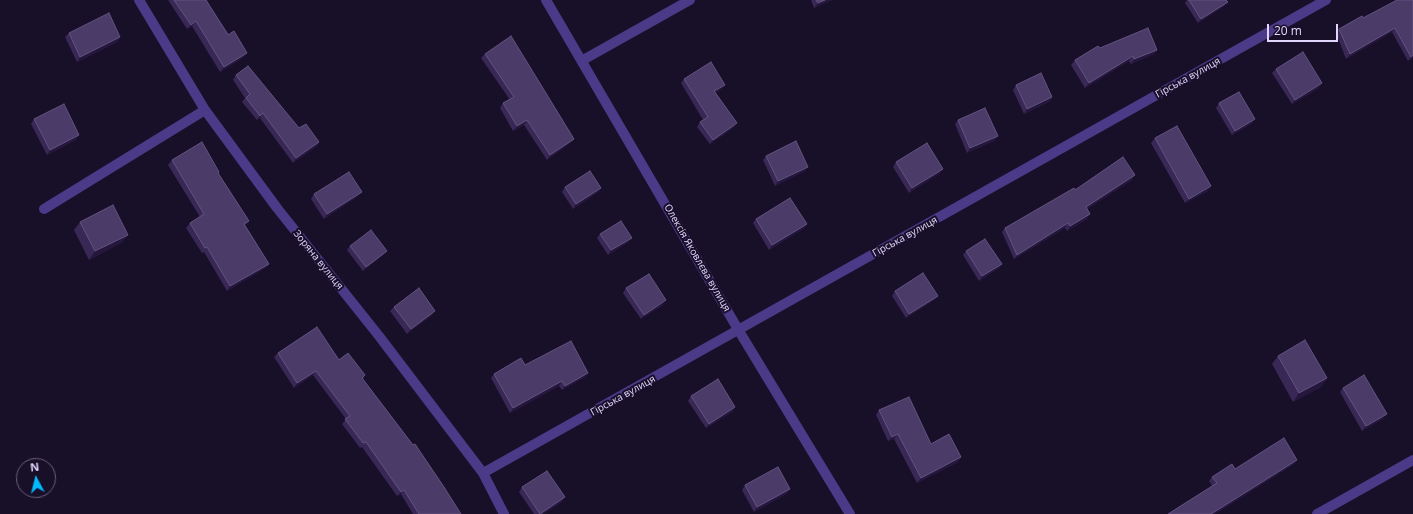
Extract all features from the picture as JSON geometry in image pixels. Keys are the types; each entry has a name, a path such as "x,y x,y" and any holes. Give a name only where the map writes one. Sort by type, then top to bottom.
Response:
{"street":[{"name":"Зоряна вулиця","path":"139,0 205,110 277,208 379,336 483,473 504,514"},
{"name":"Олексія Яковлєва вулиця","path":"546,0 583,60 739,331 850,514"},
{"path":"583,60 690,0"},
{"name":"Гірська вулиця","path":"483,473 739,331 1326,0"},
{"path":"44,209 205,110"},
{"path":"1317,514 1413,460"}],"building":[{"path":"174,0 206,0 228,35 234,31 247,53 224,67 196,21 191,25"},
{"path":"816,0 825,0 818,3"},
{"path":"1189,0 1226,0 1228,2 1201,19"},
{"path":"1397,0 1413,0 1413,55 1411,57 1395,28 1350,54 1339,29 1362,16 1363,18"},
{"path":"109,13 120,37 80,57 69,33"},
{"path":"1148,28 1157,50 1134,59 1133,56 1089,83 1075,60 1098,46 1100,48"},
{"path":"511,36 574,139 550,155 527,120 517,126 503,103 514,97 485,54"},
{"path":"1303,52 1322,83 1295,100 1276,69"},
{"path":"711,62 725,85 714,91 737,123 713,140 700,122 708,117 684,79"},
{"path":"248,66 299,128 306,124 319,142 296,158 263,113 260,116 246,98 250,94 236,75"},
{"path":"1041,73 1052,97 1027,109 1016,85"},
{"path":"1239,92 1255,119 1235,131 1219,103"},
{"path":"64,104 79,135 50,150 34,119"},
{"path":"985,108 998,136 970,148 958,120"},
{"path":"1177,126 1211,186 1189,199 1155,138"},
{"path":"796,141 808,167 778,181 766,156"},
{"path":"202,142 219,172 218,173 249,221 244,224 269,264 230,286 207,247 205,248 190,223 204,214 172,160"},
{"path":"927,143 943,169 912,188 896,162"},
{"path":"1123,157 1135,175 1086,207 1090,214 1070,226 1068,223 1017,255 1005,228 1074,188 1075,190"},
{"path":"590,171 601,188 576,204 565,187"},
{"path":"349,172 362,192 327,214 314,194"},
{"path":"790,198 807,224 772,245 756,219"},
{"path":"113,205 128,235 95,251 80,222"},
{"path":"621,221 632,238 611,250 600,234"},
{"path":"371,230 387,251 366,267 350,246"},
{"path":"985,239 1002,264 982,276 966,251"},
{"path":"923,273 938,296 909,314 895,291"},
{"path":"649,274 666,300 644,315 626,288"},
{"path":"419,288 435,311 411,329 394,307"},
{"path":"317,327 339,360 348,353 365,375 362,378 413,445 415,444 461,514 419,514 404,490 401,492 366,442 363,443 345,419 350,416 316,371 297,383 278,353"},
{"path":"1305,340 1327,378 1299,393 1278,356"},
{"path":"571,341 588,373 565,386 562,381 513,408 494,374 521,358 525,365"},
{"path":"1364,375 1387,414 1366,426 1343,388"},
{"path":"718,379 735,407 709,424 691,396"},
{"path":"909,397 931,444 949,434 961,457 921,478 898,434 892,437 879,410"},
{"path":"1284,438 1297,460 1211,514 1168,514 1217,483 1212,477 1232,464 1235,469"},
{"path":"778,467 790,489 757,507 745,485"},
{"path":"547,471 565,497 540,514 522,487"}]}
